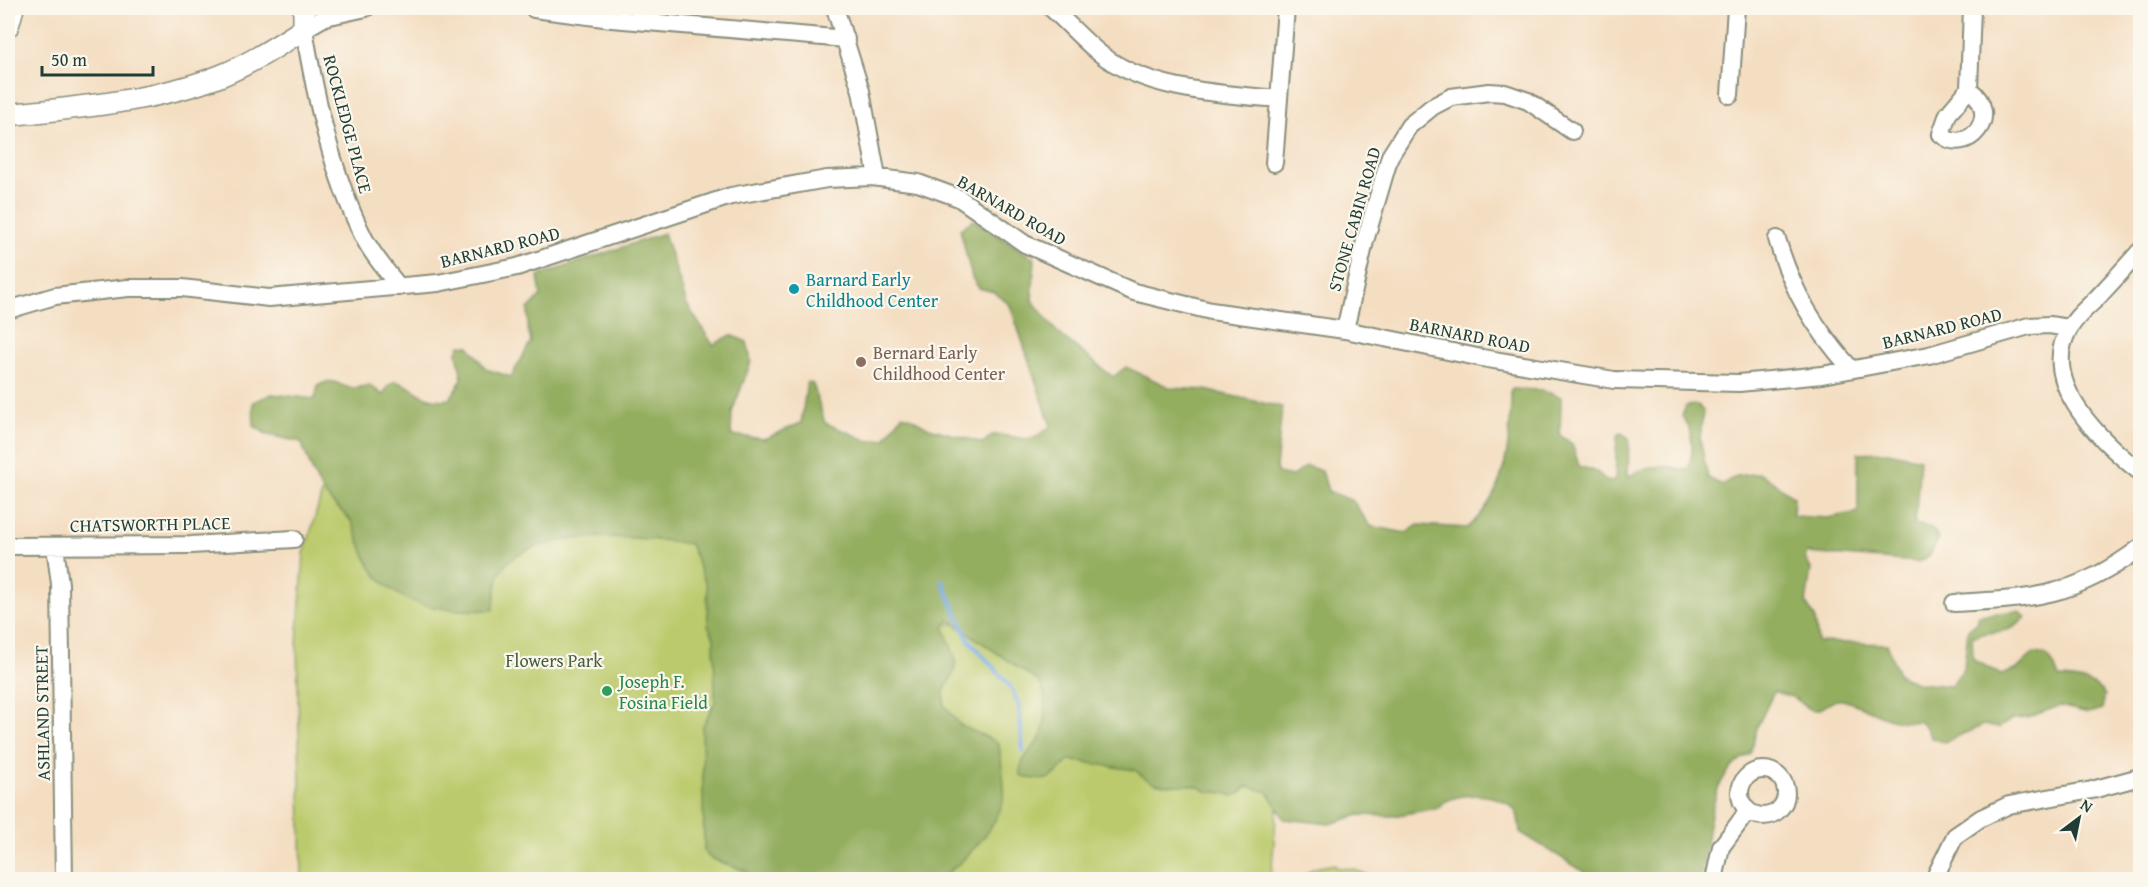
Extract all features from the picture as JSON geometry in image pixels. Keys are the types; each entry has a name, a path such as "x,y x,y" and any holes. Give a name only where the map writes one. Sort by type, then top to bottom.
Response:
{"street":[{"path":"8,26 13,8"},
{"path":"304,8 304,29"},
{"path":"8,115 110,103 194,84 246,64 325,17 366,8"},
{"path":"530,8 612,19 846,39"},
{"path":"835,8 846,39 870,128 877,177"},
{"path":"1051,8 1099,53 1131,71 1164,83 1279,99"},
{"path":"1274,162 1286,8"},
{"path":"1730,94 1736,8"},
{"path":"1969,89 1972,8"},
{"name":"ROCKLEDGE PLACE","path":"304,29 317,95 341,182 364,239 399,287"},
{"name":"STONE CABIN ROAD","path":"1345,330 1365,241 1389,156 1409,126 1432,107 1451,97 1489,92 1505,93 1528,101 1572,131"},
{"name":"BARNARD ROAD","path":"8,310 55,296 128,288 182,288 269,298 399,287 517,267 740,194 828,179 877,177 918,183 959,198 1025,244 1134,292 1211,310 1345,330 1482,358 1614,380 1739,383 1822,375 1929,355 2029,326 2049,325 2069,328"},
{"path":"1777,239 1796,294 1805,311 1821,335 1851,369"},
{"path":"2140,251 2069,328 2059,361 2066,387 2083,414 2104,439 2140,472"},
{"name":"CHATSWORTH PLACE","path":"8,546 191,545 294,539"},
{"name":"ASHLAND STREET","path":"55,546 60,584 64,879"},
{"path":"1954,603 2023,599 2048,595 2110,570 2140,548"},
{"path":"1936,874 1955,836 1982,818 2009,806 2092,790 2140,777"},
{"path":"1714,879 1721,847 1747,812"}],"green space":[{"path":"973,220 1035,259 1032,300 1057,332 1113,377 1126,367 1171,388 1205,390 1282,407 1276,468 1278,473 1292,476 1307,466 1322,471 1328,491 1353,501 1370,526 1406,533 1418,525 1467,528 1481,514 1499,482 1508,446 1511,389 1541,390 1561,397 1560,435 1572,444 1579,466 1597,472 1608,482 1615,480 1617,436 1621,433 1629,438 1628,477 1642,469 1656,466 1687,470 1690,464 1692,442 1689,428 1682,416 1686,406 1698,405 1703,411 1700,439 1708,478 1722,485 1737,476 1760,473 1794,497 1793,516 1828,518 1858,512 1858,453 1888,452 1920,459 1915,524 1931,528 1939,538 1930,555 1918,562 1807,553 1805,558 1811,569 1806,603 1815,618 1818,642 1887,644 1898,674 1916,683 1951,686 1964,668 1968,629 1977,623 1979,615 2018,611 2026,617 2013,628 1972,637 1973,659 2001,675 2017,669 2034,653 2044,655 2053,664 2059,678 2085,681 2100,690 2105,695 2102,709 2089,713 2059,706 2027,718 2012,719 1999,728 1984,725 1944,742 1931,738 1925,726 1918,721 1890,719 1841,700 1813,710 1796,699 1774,692 1758,725 1750,754 1735,764 1724,777 1717,792 1700,879 1586,879 1586,873 1520,832 1517,814 1511,806 1491,797 1466,795 1445,802 1438,808 1392,816 1359,815 1330,824 1284,819 1268,792 1247,786 1239,794 1232,796 1209,792 1196,786 1158,784 1151,782 1135,770 1069,760 1048,779 1042,780 1020,775 1024,760 1043,732 1046,710 1042,688 1039,682 949,620 944,628 956,660 954,672 944,691 944,705 960,725 999,743 1004,795 996,819 988,831 959,863 939,879 756,879 746,871 710,858 704,851 702,728 715,702 714,638 708,625 707,587 690,544 623,537 573,539 549,543 528,550 505,565 497,583 493,610 457,610 422,604 391,590 379,578 366,557 350,520 320,487 301,442 268,435 254,426 253,402 272,394 315,399 318,386 327,382 352,388 370,385 383,395 388,386 395,381 426,397 440,400 450,399 462,379 457,352 460,345 469,346 486,369 511,377 531,341 528,330 528,309 541,296 538,276 664,233 687,305 713,345 731,335 747,342 751,362 732,412 731,435 764,439 801,423 807,382 813,384 825,423 869,441 885,439 902,415 929,428 983,443 992,435 1028,439 1051,426 1010,305 994,292 979,288 972,278 960,229"},
{"name":"Flowers Park","path":"338,439 741,442 858,622 1291,632 1271,879 302,880 297,643 304,554"},
{"path":"1335,864 1335,867 1352,869 1379,879 1298,879 1314,868"}],"waterway":[{"path":"8,495 8,502"},
{"path":"942,581 968,639 1010,686 1019,705 1023,752"}],"place":[{"name":"Barnard Early Childhood Center","path":"794,289"},
{"name":"Bernard Early Childhood Center","path":"861,362"},
{"name":"Joseph F. Fosina Field","path":"607,691"}]}
